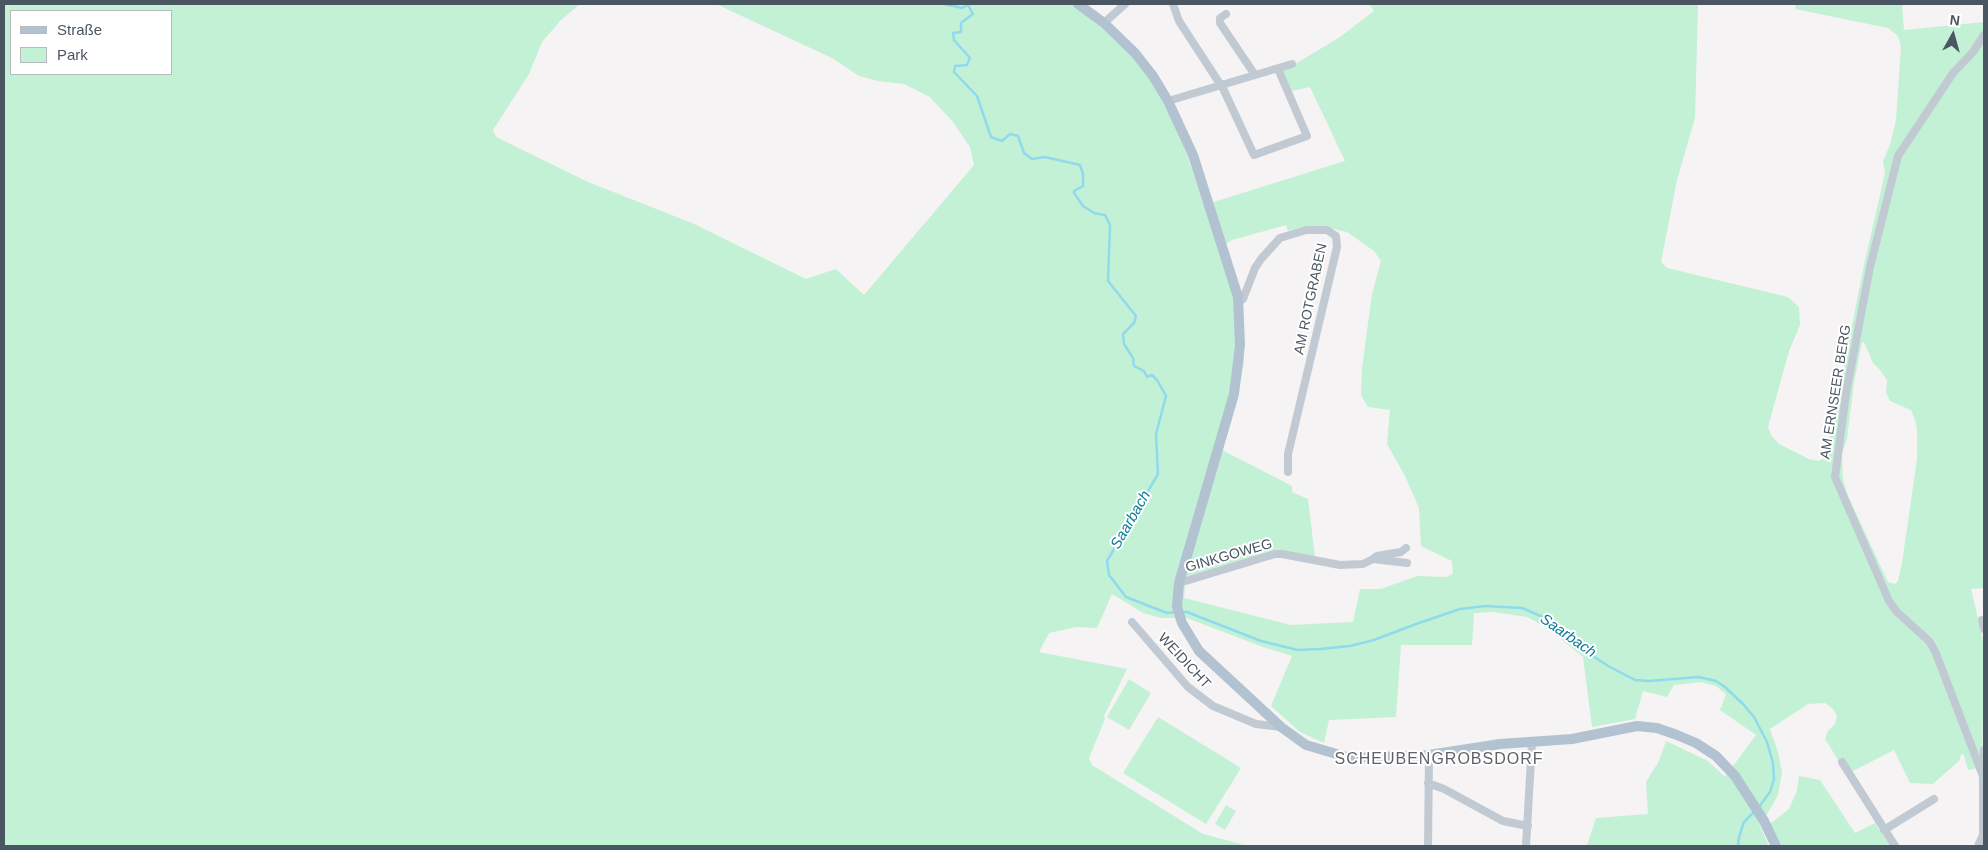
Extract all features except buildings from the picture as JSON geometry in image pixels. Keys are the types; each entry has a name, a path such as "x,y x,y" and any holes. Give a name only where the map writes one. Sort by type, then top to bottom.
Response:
{"main road":[{"path":"1078,4 1104,23 1135,53 1153,76 1168,101 1193,155 1238,302 1240,345 1234,394 1180,582 1177,607 1182,623 1198,651 1281,727 1306,745 1350,758 1429,755 1467,748 1572,740 1637,726 1657,728 1696,743 1716,756 1735,776 1764,822 1776,846"}],"street":[{"path":"1104,23 1125,4"},
{"path":"1173,4 1179,21 1220,84 1254,155 1307,136 1278,69"},
{"path":"1226,14 1220,18 1220,23 1255,75"},
{"name":"AM ERNSEER BERG","path":"1983,776 1935,651 1929,641 1897,612 1889,601 1835,477 1846,394 1867,287 1890,183 1898,156 1945,85 1973,52 1984,35"},
{"path":"1168,101 1292,64"},
{"name":"AM ROTGRABEN","path":"1238,302 1244,299 1255,268 1280,238 1306,230 1327,230 1336,236 1338,247 1288,454 1288,472"},
{"name":"GINKGOWEG","path":"1180,582 1275,554 1340,566 1363,564 1377,556 1401,552 1406,548"},
{"name":"GINKGOWEG","path":"1373,559 1407,563"},
{"path":"1982,620 1984,629"},
{"name":"WEIDICHT","path":"1132,622 1188,687 1213,706 1256,724 1281,727"},
{"path":"1526,846 1532,742"},
{"name":"AM ERNSEER BERG","path":"1978,846 1983,835 1984,750"},
{"path":"1428,846 1429,755"},
{"path":"1842,762 1894,846"},
{"path":"1428,783 1444,789 1503,821 1528,826"},
{"path":"1884,830 1934,799"}],"green space":[{"path":"4,4 580,4 560,21 542,42 529,74 493,130 496,137 588,182 692,223 806,279 836,269 864,295 974,165 970,147 953,122 930,97 904,84 878,81 859,76 832,58 716,4 1072,4 1099,25 1131,55 1151,81 1170,115 1186,152 1204,205 1345,161 1310,87 1291,91 1281,70 1297,63 1340,37 1374,11 1369,4 1698,4 1695,118 1677,180 1661,262 1667,268 1788,297 1799,307 1800,325 1789,351 1768,427 1771,435 1779,444 1809,459 1818,461 1825,458 1827,452 1864,265 1885,173 1883,161 1890,145 1896,120 1901,47 1898,36 1888,28 1795,9 1796,4 1902,4 1904,30 1984,22 1984,588 1971,589 1984,645 1982,767 1968,770 1964,755 1961,754 1960,760 1933,784 1910,783 1894,750 1847,774 1825,739 1828,731 1835,724 1837,716 1833,709 1825,703 1808,704 1770,729 1778,752 1782,772 1778,795 1759,824 1769,846 1587,846 1596,818 1648,814 1646,782 1659,761 1666,741 1708,761 1725,777 1756,735 1720,710 1726,694 1716,686 1701,682 1674,685 1667,697 1643,691 1635,719 1592,727 1583,657 1546,627 1527,617 1493,612 1474,613 1472,645 1401,645 1396,717 1329,720 1324,743 1300,732 1271,706 1292,656 1187,618 1161,618 1143,613 1112,594 1097,628 1076,627 1049,633 1039,652 1127,669 1104,716 1105,719 1089,758 1092,765 1203,834 1248,846 4,846","holes":["1286,225 1288,231 1302,227 1324,227 1347,232 1374,251 1381,261 1372,294 1362,368 1361,395 1368,407 1390,410 1387,444 1405,476 1419,508 1421,546 1452,561 1453,574 1446,577 1417,576 1381,589 1360,589 1353,622 1291,625 1184,598 1186,577 1276,551 1315,557 1308,499 1292,492 1292,486 1222,450 1237,399 1244,363 1244,325 1226,244 1232,240","1862,342 1864,342 1873,363 1887,380 1886,392 1890,401 1911,410 1917,429 1917,459 1902,563 1898,581 1895,584 1888,582 1848,496 1843,479 1842,454 1847,439 1854,383"]},
{"path":"1129,679 1151,693 1129,730 1107,717"},
{"path":"1158,717 1241,768 1206,824 1123,773"},
{"path":"1799,776 1820,780 1855,833 1875,823 1890,846 1782,846 1770,824 1789,809 1797,791"},
{"path":"1226,805 1236,811 1225,830 1215,824"}],"waterway":[{"name":"Saarbach","path":"944,4 962,8 968,5 973,14 961,23 961,32 953,33 954,40 970,58 967,65 955,66 954,72 977,96 991,137 1002,141 1010,134 1018,136 1024,153 1032,159 1045,157 1080,165 1083,174 1083,186 1074,191 1074,193 1083,206 1094,213 1105,215 1110,225 1108,281 1136,316 1134,323 1123,334 1124,344 1133,358 1134,366 1144,371 1147,377 1152,375 1166,396 1156,434 1158,474 1107,561 1109,575 1126,597 1167,613 1175,612"},
{"name":"Saarbach","path":"1181,612 1187,612 1261,641 1298,650 1350,646 1374,640 1460,609 1485,606 1522,608 1543,617 1561,628 1584,650 1608,666 1635,680 1649,681 1699,677 1716,681 1725,687 1754,717 1767,742 1773,763 1774,779 1770,792 1759,807"},
{"name":"Saarbach","path":"1738,846 1744,822 1755,811"}],"district":[{"name":"SCHEUBENGROBSDORF","path":"1439,760"}]}
